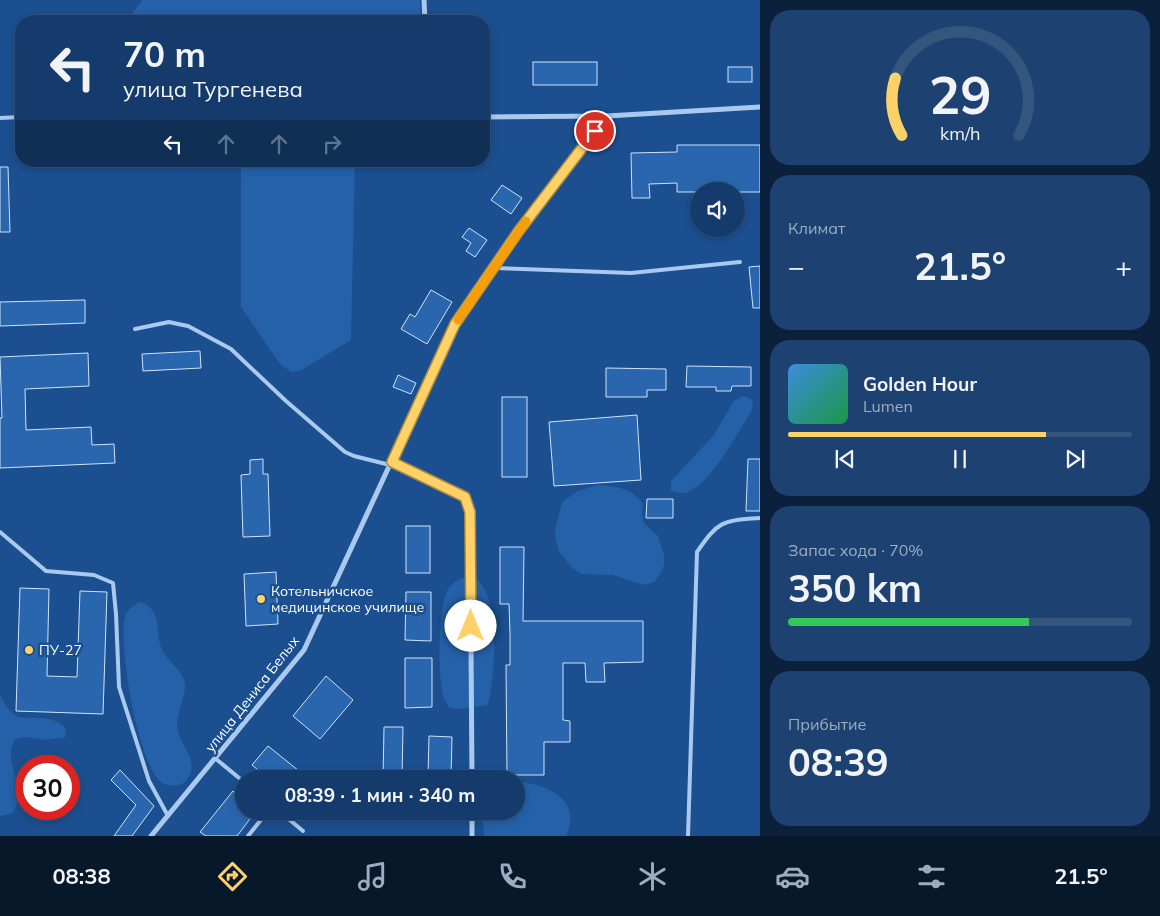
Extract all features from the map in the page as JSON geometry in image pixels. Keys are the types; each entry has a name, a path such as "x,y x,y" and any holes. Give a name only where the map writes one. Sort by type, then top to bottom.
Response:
{"street":[{"path":"424,0 425,15"},
{"path":"490,117 606,116 760,107"},
{"name":"улица Дениса Белых","path":"151,836 304,650 455,324 518,232 606,116"},
{"path":"391,463 465,497 470,512 472,770"},
{"path":"472,820 472,836"}],"lane":[{"path":"0,118 15,117"},
{"path":"494,268 632,273 740,262"},
{"path":"135,329 169,322 188,326 211,338 231,349 286,401 345,452 354,456 391,463"},
{"path":"688,836 697,552 711,531 728,520 760,518"},
{"path":"0,532 46,571 94,575 113,583 119,687 149,781 168,816"},
{"path":"216,759 235,775"},
{"path":"248,836 261,820"},
{"path":"290,820 303,831"}],"shaded area":[{"path":"142,0 420,0 421,15 131,15"},
{"path":"241,167 355,167 351,340 300,371 291,372 280,364 241,307"},
{"path":"743,396 753,400 752,410 716,466 699,485 690,491 678,493 671,491 671,481 713,436 734,401"},
{"path":"598,485 629,491 643,504 642,514 644,523 658,536 664,555 664,565 654,582 644,585 613,575 582,574 572,568 559,551 555,531 562,502 578,491"},
{"path":"472,576 482,585 489,599 493,616 494,656 491,692 488,705 460,709 450,708 444,698 440,676 439,644 444,600 451,585"},
{"path":"140,602 153,611 164,653 184,679 184,694 177,725 178,732 190,758 191,771 188,778 179,785 161,782 153,772 145,753 132,702 124,649 124,628 127,612"},
{"path":"0,695 9,710 16,716 50,719 58,722 65,727 66,737 46,740 26,737 15,739 11,748 11,758 15,775 15,808 11,814 0,816"},
{"path":"525,783 550,790 559,796 566,803 570,813 570,823 566,836 484,836 483,820 525,820"}],"building":[{"path":"533,62 597,62 597,85 533,85"},
{"path":"728,67 752,67 752,82 728,82"},
{"path":"677,145 760,145 760,192 745,192 745,182 690,182 690,192 677,192 677,183 649,184 650,198 632,198 631,153 677,152"},
{"path":"0,167 8,167 10,232 0,232"},
{"path":"502,185 522,198 511,214 491,200"},
{"path":"469,228 487,240 475,257 466,251 471,243 462,237"},
{"path":"760,266 760,308 753,308 749,267"},
{"path":"431,290 452,302 427,344 401,329 410,314 415,317"},
{"path":"85,300 85,323 0,326 0,302"},
{"path":"200,351 201,368 143,371 142,354"},
{"path":"88,353 89,386 25,389 26,430 91,427 92,445 114,444 115,463 0,468 0,418 2,418 0,357"},
{"path":"687,366 751,367 751,386 732,386 731,391 716,391 716,387 686,387"},
{"path":"606,368 666,369 666,390 647,390 647,397 606,397"},
{"path":"398,375 416,383 411,394 393,387"},
{"path":"502,397 527,397 527,477 502,477"},
{"path":"637,415 641,480 554,486 549,422"},
{"path":"263,459 263,474 268,474 270,536 243,537 241,475 250,474 250,460"},
{"path":"748,459 760,459 760,511 746,511"},
{"path":"647,499 673,499 673,518 646,518"},
{"path":"406,526 430,526 430,573 406,573"},
{"path":"500,547 524,547 523,621 643,621 643,662 604,663 605,682 586,682 585,663 563,663 563,720 570,721 570,742 544,742 544,775 525,775 525,770 507,770 506,665 510,665 509,604 500,604"},
{"name":"Котельничское медицинское училище","path":"276,572 278,624 246,626 244,574"},
{"path":"20,588 49,589 47,676 77,677 80,591 107,592 103,714 16,711"},
{"path":"406,592 431,592 431,641 405,640"},
{"path":"405,658 432,658 432,707 405,708"},
{"path":"326,676 353,700 320,739 293,716"},
{"path":"384,727 403,727 402,770 383,770"},
{"path":"429,736 452,737 451,770 428,770"},
{"path":"268,746 298,770 258,770 252,765"},
{"path":"120,770 154,806 132,836 114,836 136,805 111,780"},
{"path":"233,791 235,793 235,820 249,820 237,836 206,836 200,832"}],"slow traffic":[{"path":"458,320 526,221"}],"place":[{"name":"Котельничское медицинское училище","path":"261,599"},
{"name":"ПУ-27","path":"29,650"}],"route":[{"path":"471,626 470,512 465,497 392,462 455,324 518,232 595,131"}]}
